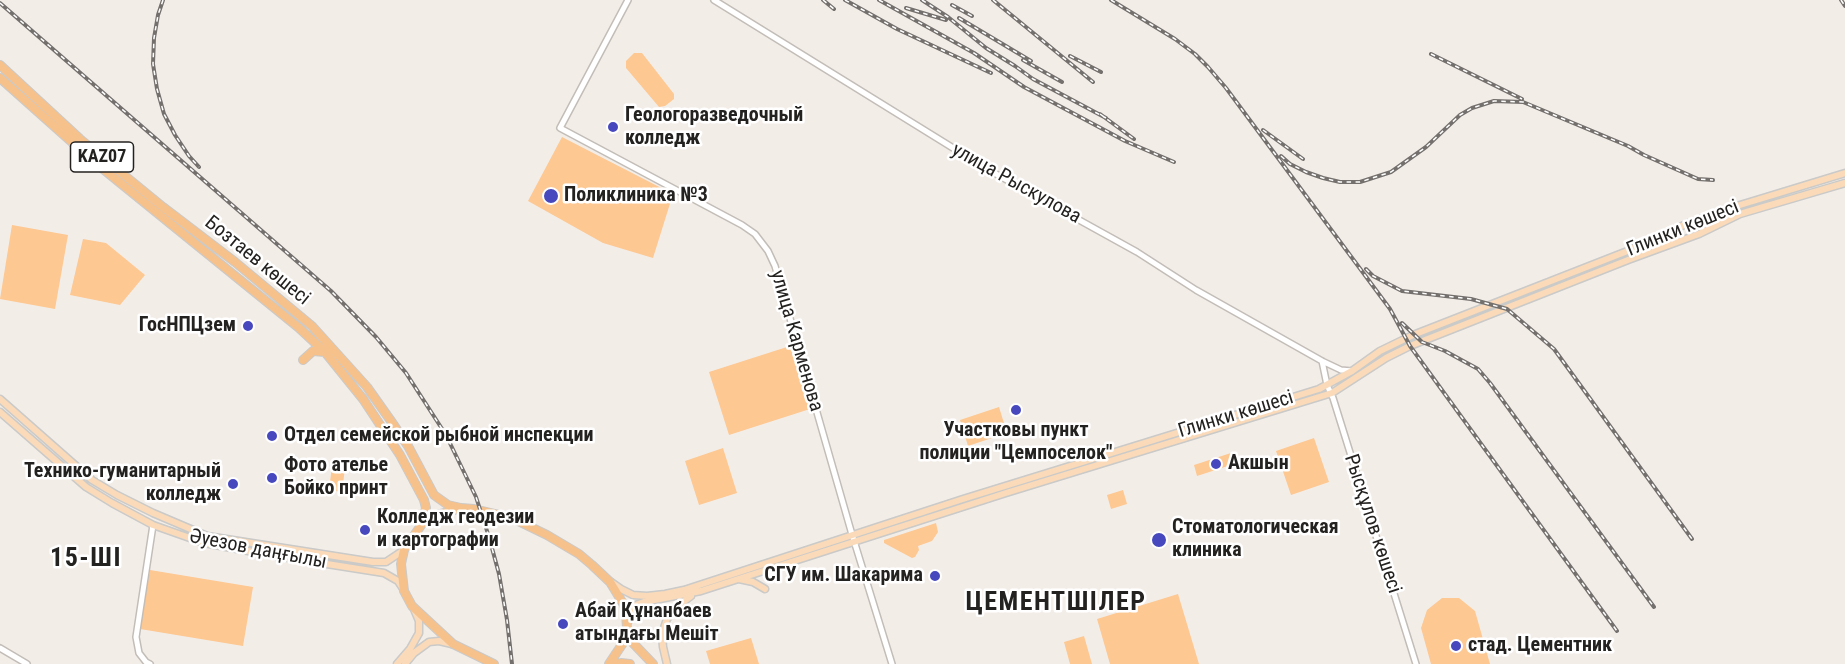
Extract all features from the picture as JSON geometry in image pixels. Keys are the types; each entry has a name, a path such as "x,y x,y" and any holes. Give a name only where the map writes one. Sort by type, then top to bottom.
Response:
{"highway":[{"name":"Бозтаев көшесі","path":"0,65 80,139 312,326 367,387 408,446 434,495 448,505 461,508"},
{"name":"Бозтаев көшесі","path":"0,78 85,155 298,327 325,352 363,399 400,455 424,500 426,508 422,524"},
{"path":"303,360 313,351 325,352"},
{"name":"KAZ07","path":"422,524 437,515 461,508 474,509 512,519 539,531 579,554 610,582 624,605 632,642 653,664"},
{"path":"422,524 404,550 401,564 404,591 412,606 453,644 494,664"},
{"path":"609,664 624,643 627,627"},
{"path":"617,664 630,664"}],"main road":[{"name":"Глинки көшесі","path":"610,582 633,595 647,596 684,590 1141,443 1236,416 1328,385 1380,351 1413,335 1625,252 1657,236 1740,205 1845,173"},
{"name":"Глинки көшесі","path":"627,627 631,611 644,602 701,591 1012,491 1332,393 1386,358 1410,346 1628,260 1665,248 1716,227 1740,214 1845,183"},
{"path":"1714,215 1717,221 1716,227"},
{"path":"1657,236 1659,243 1665,248"},
{"name":"Әуезов даңғылы","path":"0,399 92,480 149,512 207,536 373,562 386,562 404,550"},
{"name":"Әуезов даңғылы","path":"0,412 86,486 153,525 204,543 384,573 398,581 404,591"},
{"path":"738,579 753,582 765,589"},
{"path":"667,664 662,634 667,619 675,608 688,597 701,591"},
{"path":"397,664 410,649 419,633 419,621 412,606"},
{"path":"405,664 414,653 429,642 439,640 453,644"}],"street":[{"name":"улица Карменова","path":"628,0 560,128 742,225 755,234 768,251 775,266 852,535 892,664"},
{"name":"улица Рыскулова","path":"714,0 987,169 1137,252 1198,291 1322,361 1341,370 1352,371"},
{"path":"1540,285 1545,294"},
{"path":"1322,361 1328,385"},
{"name":"Рысқұлов көшесі","path":"1328,385 1416,664"},
{"path":"150,664 139,652 136,638 153,525"},
{"path":"0,648 27,664"}],"shaded area":[{"path":"634,53 642,53 674,94 674,99 665,106 659,107 626,68 626,61"},
{"path":"562,137 673,194 653,258 603,243 528,201"},
{"path":"12,225 68,235 55,309 0,299"},
{"path":"83,239 106,243 145,275 120,305 70,295"},
{"path":"790,346 810,409 729,435 709,372"},
{"path":"999,407 1007,433 968,446 960,420"},
{"path":"1314,438 1329,482 1291,495 1276,451"},
{"path":"723,448 737,493 699,505 685,461"},
{"name":"Акшын","path":"1234,452 1237,463 1197,476 1194,465"},
{"path":"332,466 345,468 342,492 329,490"},
{"path":"1123,490 1127,504 1111,509 1107,495"},
{"path":"936,523 938,532 932,541 918,546 919,550 915,557 912,558 884,543 884,540"},
{"path":"150,570 253,587 243,646 140,629"},
{"path":"1178,594 1199,664 1110,664 1097,619"},
{"name":"стад. Цементник","path":"1442,598 1459,598 1475,611 1490,664 1431,664 1421,628 1427,610"},
{"path":"1084,636 1092,664 1070,664 1064,642"},
{"path":"751,638 759,664 710,664 706,651"}],"railway":[{"path":"163,0 154,38 153,64 157,89 164,114 175,135 199,167"},
{"path":"823,0 834,9"},
{"path":"845,0 897,29 991,73"},
{"path":"879,0 974,53 1024,87 1125,141 1174,162"},
{"path":"922,0 948,17 986,48 1033,79 1106,118"},
{"path":"993,0 1093,82"},
{"path":"1111,0 1175,39 1195,54 1226,88 1390,309 1410,346 1617,631"},
{"path":"1841,0 1845,6"},
{"path":"0,3 331,291 376,337 406,373 446,435 476,497 499,574 512,664"},
{"path":"952,5 972,16"},
{"path":"906,8 946,20"},
{"path":"959,18 1031,61"},
{"path":"1431,54 1522,99"},
{"path":"1070,56 1101,72"},
{"path":"1023,60 1062,82"},
{"path":"1281,156 1290,164 1323,178 1340,182 1360,182 1391,172 1426,147 1460,115 1472,108 1494,101 1523,102 1628,146 1698,179 1713,180"},
{"path":"1100,114 1134,139"},
{"path":"1263,130 1303,159"},
{"path":"1366,269 1373,276 1402,291 1471,299 1507,309 1554,349 1692,539"},
{"path":"1402,323 1422,342 1445,351 1478,369 1654,607"}],"place":[{"name":"Геологоразведочный колледж","path":"613,127"},
{"name":"Поликлиника №3","path":"551,196"},
{"name":"ГосНПЦзем","path":"248,326"},
{"name":"Участковы пункт полиции \"Цемпоселок\"","path":"1016,410"},
{"name":"Отдел семейской рыбной инспекции","path":"272,436"},
{"name":"Акшын","path":"1216,464"},
{"name":"Фото ателье Бойко принт","path":"272,478"},
{"name":"Технико-гуманитарный колледж","path":"233,484"},
{"name":"Колледж геодезии и картографии","path":"365,530"},
{"name":"Стоматологическая клиника","path":"1159,540"},
{"name":"СГУ им. Шакарима","path":"935,576"},
{"name":"Абай Құнанбаев атындағы Мешіт","path":"563,624"},
{"name":"стад. Цементник","path":"1456,646"}],"district":[{"name":"15-ШІ","path":"86,559"},
{"name":"ЦЕМЕНТШІЛЕР","path":"1056,603"}]}
